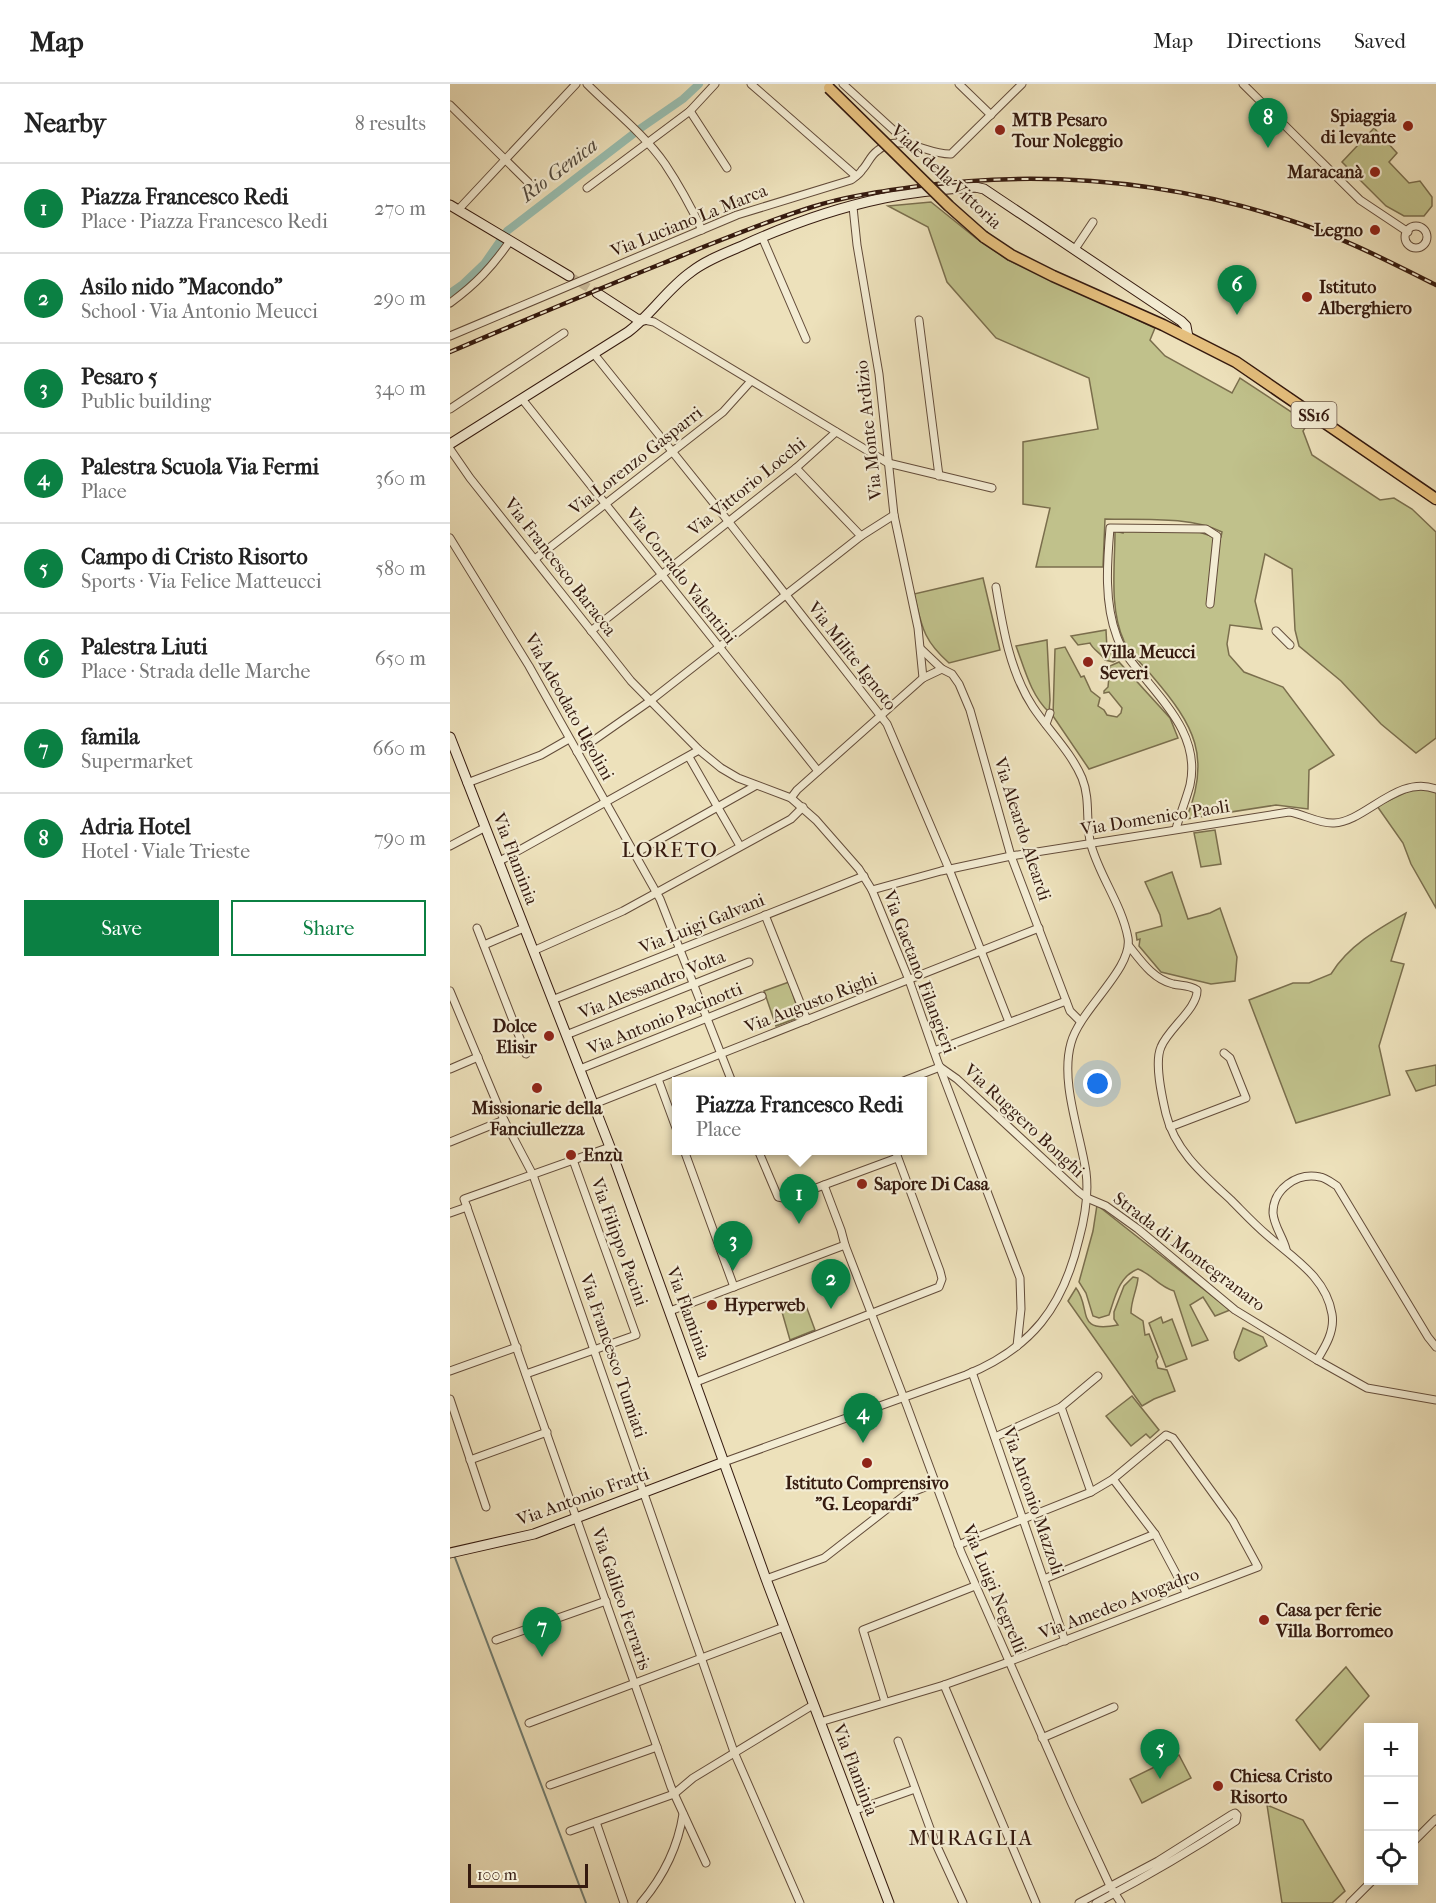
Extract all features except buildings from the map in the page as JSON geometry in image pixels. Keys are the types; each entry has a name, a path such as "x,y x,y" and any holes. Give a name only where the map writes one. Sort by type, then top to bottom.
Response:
{"main road":[{"name":"Viale della Vittoria","path":"826,86 984,237 1011,255 1053,276 1188,337"},
{"name":"SS16","path":"1188,337 1258,377 1436,499"}],"street":[{"path":"569,276 454,207 505,160 576,84"},
{"path":"587,84 648,144 664,164 702,230"},
{"path":"587,188 690,111 716,84"},
{"path":"751,84 856,176"},
{"path":"843,84 900,136 904,143 951,154 1023,84"},
{"path":"959,84 991,115"},
{"path":"1243,84 1360,200 1408,232"},
{"path":"450,105 535,189"},
{"path":"690,111 727,168"},
{"name":"Via Luciano La Marca","path":"450,336 737,215 852,180 878,150 904,143"},
{"path":"450,444 644,320 691,272 710,260 762,237 853,207 899,196 975,187 995,196 1181,321 1186,326 1188,337"},
{"name":"Via Monte Ardizio","path":"853,207 857,245 879,374 894,515 921,649 923,678"},
{"path":"1075,249 1093,222"},
{"path":"762,237 806,339"},
{"path":"450,303 490,269 508,240"},
{"path":"597,293 637,319 654,322 888,463 992,488"},
{"path":"920,320 939,476"},
{"path":"450,409 564,333"},
{"name":"Via Milite Ignoto","path":"594,354 887,724 949,869 1009,1022"},
{"name":"Via Lorenzo Gasparri","path":"535,559 723,412 751,381"},
{"name":"Via Corrado Valentini","path":"522,399 818,771"},
{"name":"Via Vittorio Locchi","path":"591,631 796,468 836,432"},
{"name":"Via Francesco Baracca","path":"450,449 591,631 650,701"},
{"path":"796,468 861,536"},
{"path":"577,752 650,701 861,536 894,515"},
{"path":"1176,829 1190,783 1192,759 1186,735 1172,711 1128,657 1117,639 1109,594 1110,528 1206,529 1217,536 1210,604"},
{"name":"Via Adeodato Ugolini","path":"450,538 491,602 657,893 730,1077"},
{"path":"996,587 1011,656 1020,683 1072,760 1082,779 1087,799 1090,843 1121,915 1129,946 1145,966 1162,979 1197,990 1198,996 1194,1003 1160,1047 1158,1059 1170,1127 1176,1141 1194,1165 1266,1235 1286,1249 1305,1267 1325,1290 1333,1316 1329,1339 1317,1360"},
{"path":"1276,632 1290,645"},
{"path":"921,649 942,669"},
{"path":"791,798 818,771 923,678 942,669"},
{"name":"Via Aleardo Aleardi","path":"942,669 951,674 959,684 970,710 1011,856 1070,1011 1080,1021"},
{"name":"Via Gaetano Filangieri","path":"650,701 699,750 721,768 755,786 791,798 803,807 834,838 864,876 872,890 909,980 1020,1278 1021,1309 1017,1346"},
{"path":"1046,724 1050,713"},
{"name":"Via Flaminia","path":"450,737 594,1104 784,1628 889,1903"},
{"path":"467,783 541,755 569,739"},
{"path":"498,862 606,804 699,750"},
{"path":"689,757 740,846"},
{"path":"634,854 755,786"},
{"name":"Via Domenico Paoli","path":"872,890 949,869 1011,856 1289,812 1301,813 1334,824 1408,788 1420,786 1436,789"},
{"path":"533,951 623,912 791,819 803,807"},
{"path":"450,846 484,828"},
{"name":"Via Luigi Galvani","path":"552,1000 864,876"},
{"path":"765,915 807,1020"},
{"path":"484,945 524,927"},
{"path":"477,928 526,1054"},
{"name":"Via Augusto Righi","path":"594,1104 1040,928"},
{"path":"724,1462 972,1372 990,1364 1017,1346 1039,1327 1059,1298 1076,1254 1086,1213 1086,1173 1068,1072 1070,1043 1080,1021 1119,970 1129,946"},
{"path":"1124,958 1145,966"},
{"name":"Via Alessandro Volta","path":"566,1035 749,962"},
{"name":"Via Francesco Tumiati","path":"451,994 504,1120 533,1175 734,1752 800,1903"},
{"name":"Via Antonio Pacinotti","path":"579,1069 762,996"},
{"path":"934,1051 1066,1001"},
{"path":"1170,1127 1246,1098 1230,1058 1224,1053"},
{"path":"450,1069 478,1057"},
{"path":"914,1077 940,1067"},
{"name":"Via Ruggero Bonghi","path":"940,1067 1087,1198"},
{"path":"658,1079 672,1117"},
{"path":"450,1142 504,1120"},
{"path":"450,1213 467,1207 464,1199 610,1147"},
{"path":"686,1155 734,1287"},
{"path":"760,1155 775,1193 778,1197 788,1199 894,1155"},
{"path":"696,1382 942,1284 940,1271 896,1155"},
{"name":"Via Filippo Pacini","path":"573,1160 636,1335 595,1349"},
{"path":"1286,1249 1283,1237 1274,1222 1273,1210 1277,1195 1289,1183 1304,1177 1321,1177 1337,1185 1436,1347"},
{"name":"Via Luigi Negrelli","path":"824,1185 841,1230 844,1245 872,1313 957,1545 1042,1738 1121,1903"},
{"name":"Strada di Montegranaro","path":"1087,1198 1106,1206 1138,1229 1235,1310 1317,1360 1367,1388 1436,1400"},
{"name":"Via Galileo Ferraris","path":"467,1207 674,1794 705,1863"},
{"path":"670,1311 844,1245"},
{"path":"450,1361 451,1371 517,1347"},
{"path":"526,1374 595,1349"},
{"name":"Via Antonio Mazzoli","path":"972,1372 1065,1641"},
{"path":"995,1437 1061,1407 1098,1376"},
{"path":"450,1399 486,1507"},
{"path":"1061,1407 1091,1492"},
{"path":"470,1460 547,1432"},
{"name":"Via Amedeo Avogadro","path":"820,1722 1008,1662 1258,1567 1233,1521 1173,1438 1166,1435 1113,1479"},
{"name":"Via Antonio Fratti","path":"450,1553 534,1534 724,1462"},
{"path":"957,1545 1091,1492 1113,1479 1155,1534 1187,1594"},
{"path":"766,1579 824,1558 905,1495 935,1483"},
{"path":"1044,1579 1155,1534"},
{"path":"885,1702 863,1630 975,1586"},
{"path":"496,1640 606,1600"},
{"path":"530,1723 784,1628"},
{"path":"944,1684 1036,1903"},
{"path":"570,1831 674,1794 693,1778 813,1705"},
{"path":"1042,1738 1114,1707"},
{"path":"898,1741 935,1842 963,1903"},
{"path":"550,1785 657,1747"},
{"path":"853,1811 915,1789"},
{"path":"1079,1903 1113,1889 1162,1868 1236,1821 1237,1815 1235,1813 1231,1815 1113,1889 1096,1903"},
{"path":"641,1903 656,1884 672,1853 681,1829 682,1814"},
{"path":"1418,1836 1436,1819"},
{"path":"596,1822 624,1903"},
{"path":"1350,1903 1369,1885"}],"green space":[{"name":"Maracanà","path":"1374,128 1397,153 1389,162 1409,183 1420,181 1432,197 1432,206 1424,216 1404,216 1386,206 1342,162"},
{"path":"931,202 977,239 1008,260 1155,328 1150,340 1165,356 1232,393 1240,378 1308,423 1303,431 1312,455 1380,500 1394,498 1412,509 1436,532 1436,738 1416,753 1381,724 1341,681 1299,646 1295,630 1292,569 1265,554 1255,601 1262,629 1230,625 1227,644 1229,655 1244,672 1283,687 1334,755 1309,770 1308,809 1276,805 1186,819 1198,777 1195,743 1179,711 1130,651 1119,629 1114,587 1115,531 1123,533 1123,529 1199,532 1214,537 1221,537 1222,532 1196,523 1181,521 1105,519 1103,567 1036,567 1050,508 1023,504 1023,442 1098,429 1089,378 996,338 947,282 928,227 888,206"},
{"path":"983,578 1000,650 949,663 929,640 914,594"},
{"path":"1106,630 1107,649 1117,660 1113,662 1105,660 1090,643 1078,645 1071,636"},
{"path":"1047,640 1049,712 1033,690 1016,646"},
{"path":"1065,647 1081,677 1084,676 1091,691 1100,698 1098,706 1107,715 1117,717 1121,713 1122,708 1109,692 1104,693 1108,687 1110,666 1119,662 1170,718 1178,738 1089,769 1053,716 1055,649"},
{"path":"1425,788 1436,792 1436,908 1411,864 1403,843 1377,806 1411,790"},
{"path":"1215,830 1221,864 1201,867 1194,833"},
{"path":"1172,872 1188,919 1220,908 1237,957 1235,981 1211,984 1161,972 1139,946 1140,939 1137,940 1136,933 1162,926 1160,915 1145,882"},
{"path":"1406,913 1391,961 1404,964 1379,1046 1390,1095 1296,1123 1249,1000 1293,983 1309,983 1331,974 1355,947 1374,932"},
{"path":"789,982 800,1017 776,1026 764,991"},
{"path":"1436,1065 1436,1085 1416,1091 1406,1071"},
{"path":"1097,1205 1230,1310 1215,1316 1203,1297 1190,1305 1208,1340 1192,1346 1174,1291 1138,1269 1122,1282 1109,1315 1099,1318 1093,1316 1086,1293 1079,1282 1093,1231"},
{"path":"1133,1277 1138,1278 1131,1313 1143,1321 1145,1335 1149,1334 1158,1357 1156,1361 1158,1368 1167,1370 1175,1391 1142,1406 1068,1301 1076,1288 1090,1323 1104,1327 1118,1325 1114,1319 1114,1312 1124,1286"},
{"path":"805,1303 815,1330 790,1340 782,1312"},
{"path":"1161,1317 1163,1323 1172,1319 1187,1359 1166,1367 1149,1323"},
{"path":"1243,1328 1263,1337 1267,1346 1239,1361 1235,1358 1234,1352"},
{"path":"1132,1396 1159,1430 1150,1438 1146,1434 1131,1446 1106,1416"},
{"path":"1346,1667 1369,1696 1320,1750 1296,1720"},
{"path":"1179,1755 1191,1778 1142,1803 1130,1779"},
{"path":"1267,1805 1303,1820 1345,1891 1332,1903 1282,1903"}],"waterway":[{"name":"Rio Genica","path":"450,293 484,264 507,231 641,128 683,99 699,84"},
{"path":"454,1555 586,1903"}],"tunnel":[{"path":"569,276 597,293"}],"railway":[{"path":"450,352 736,234 793,213 865,194 966,181 1059,179 1106,182 1198,196 1308,226 1436,285"}],"place":[{"name":"Spiaggia di levante","path":"1408,126"},
{"name":"MTB Pesaro Tour Noleggio","path":"1000,130"},
{"name":"Adria Hotel","path":"1268,148"},
{"name":"Maracanà","path":"1375,172"},
{"name":"Legno","path":"1375,230"},
{"name":"Istituto Alberghiero","path":"1307,297"},
{"name":"Palestra Liuti","path":"1237,315"},
{"name":"Villa Meucci Severi","path":"1088,662"},
{"name":"Dolce Elisir","path":"549,1036"},
{"name":"Missionarie della Fanciullezza","path":"537,1088"},
{"name":"Enzù","path":"571,1155"},
{"name":"Sapore Di Casa","path":"862,1184"},
{"name":"Piazza Francesco Redi","path":"799,1224"},
{"name":"Pesaro 5","path":"733,1271"},
{"name":"Hyperweb","path":"712,1305"},
{"name":"Asilo nido \"Macondo\"","path":"831,1309"},
{"name":"Palestra Scuola Via Fermi","path":"863,1443"},
{"name":"Istituto Comprensivo \"G. Leopardi\"","path":"867,1463"},
{"name":"Casa per ferie Villa Borromeo","path":"1264,1620"},
{"name":"famila","path":"542,1657"},
{"name":"Campo di Cristo Risorto","path":"1160,1779"},
{"name":"Chiesa Cristo Risorto","path":"1218,1786"}],"district":[{"name":"LORETO","path":"670,850"},
{"name":"MURAGLIA","path":"971,1838"}]}
